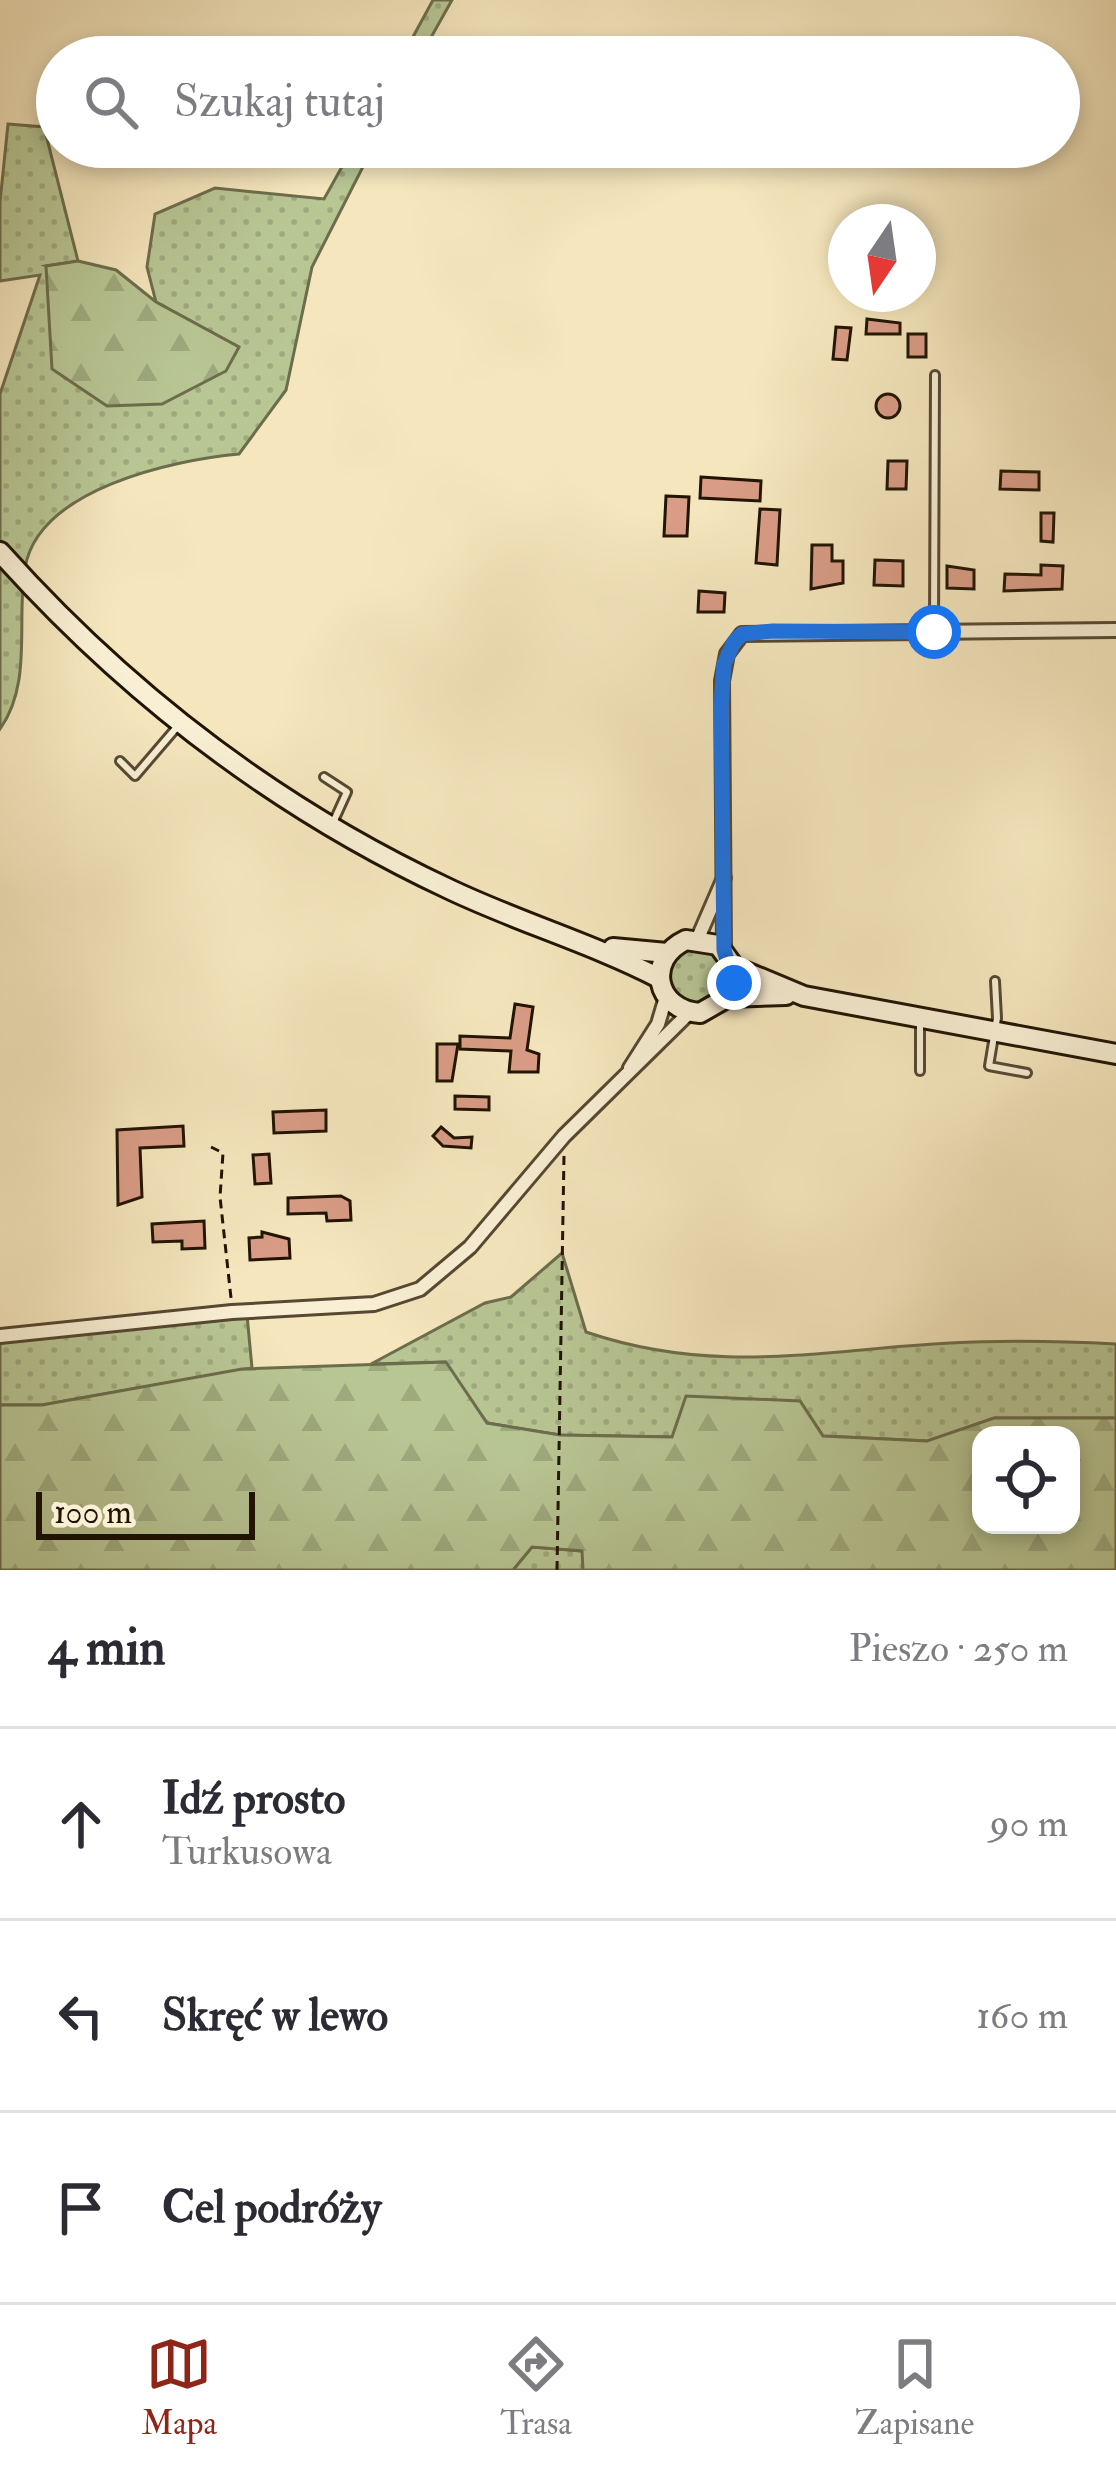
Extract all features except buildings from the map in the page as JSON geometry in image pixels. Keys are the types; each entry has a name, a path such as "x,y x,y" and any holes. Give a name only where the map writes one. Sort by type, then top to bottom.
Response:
{"main road":[{"path":"0,552 72,629 179,724 330,828 453,891 591,945 662,987 689,1013 711,1011 728,997 804,996 1116,1054"},
{"path":"591,945 667,953 698,938 804,996"},
{"path":"662,987 667,953"},
{"path":"728,997 729,958"}],"street":[{"path":"729,958 722,680 727,654 742,634 1116,630"},
{"path":"698,938 727,872"},
{"path":"619,1083 658,1024 662,987"},
{"path":"0,1336 232,1312 374,1304 420,1289 470,1247 564,1136 689,1013"}],"lane":[{"path":"934,632 935,375"},
{"path":"120,761 135,776 179,724"},
{"path":"324,776 347,792 330,828"},
{"path":"995,981 989,1066 1027,1073"},
{"path":"920,1018 920,1071"}],"path":[{"path":"557,1570 564,1136"},
{"path":"211,1148 223,1153 220,1197 232,1312"}],"green space":[{"path":"433,0 452,0 432,36 413,36"},
{"path":"8,124 36,126 36,168 54,168 78,261 46,266 239,347 156,302 147,267 155,214 215,188 324,199 341,168 362,168 312,267 286,390 239,454 180,463 112,484 55,518 35,541 25,568 17,692 0,729 0,394 40,275 0,281 0,202"},
{"path":"78,261 116,270 156,302 239,347 226,371 162,404 107,406 52,369 46,266"},
{"path":"697,948 717,956 725,976 717,996 697,1004 677,996 669,976 677,956"},
{"path":"562,1253 586,1332 679,1353 768,1357 971,1342 1116,1344 1116,1418 995,1418 928,1441 823,1436 800,1401 673,1437 560,1435 487,1423 445,1362 371,1364 485,1303 511,1297"},
{"path":"247,1315 252,1368 42,1405 0,1405 0,1336"},
{"path":"446,1362 487,1423 560,1435 672,1437 686,1396 800,1401 823,1436 927,1441 994,1418 1116,1418 1116,1570 583,1570 582,1551 532,1547 513,1570 0,1570 0,1405 42,1405 242,1369"},
{"path":"532,1547 583,1551 583,1570 513,1570"}],"route":[{"path":"734,983 734,967 724,950 727,836 721,707 724,664 734,642 742,634 773,631 934,632"}]}
